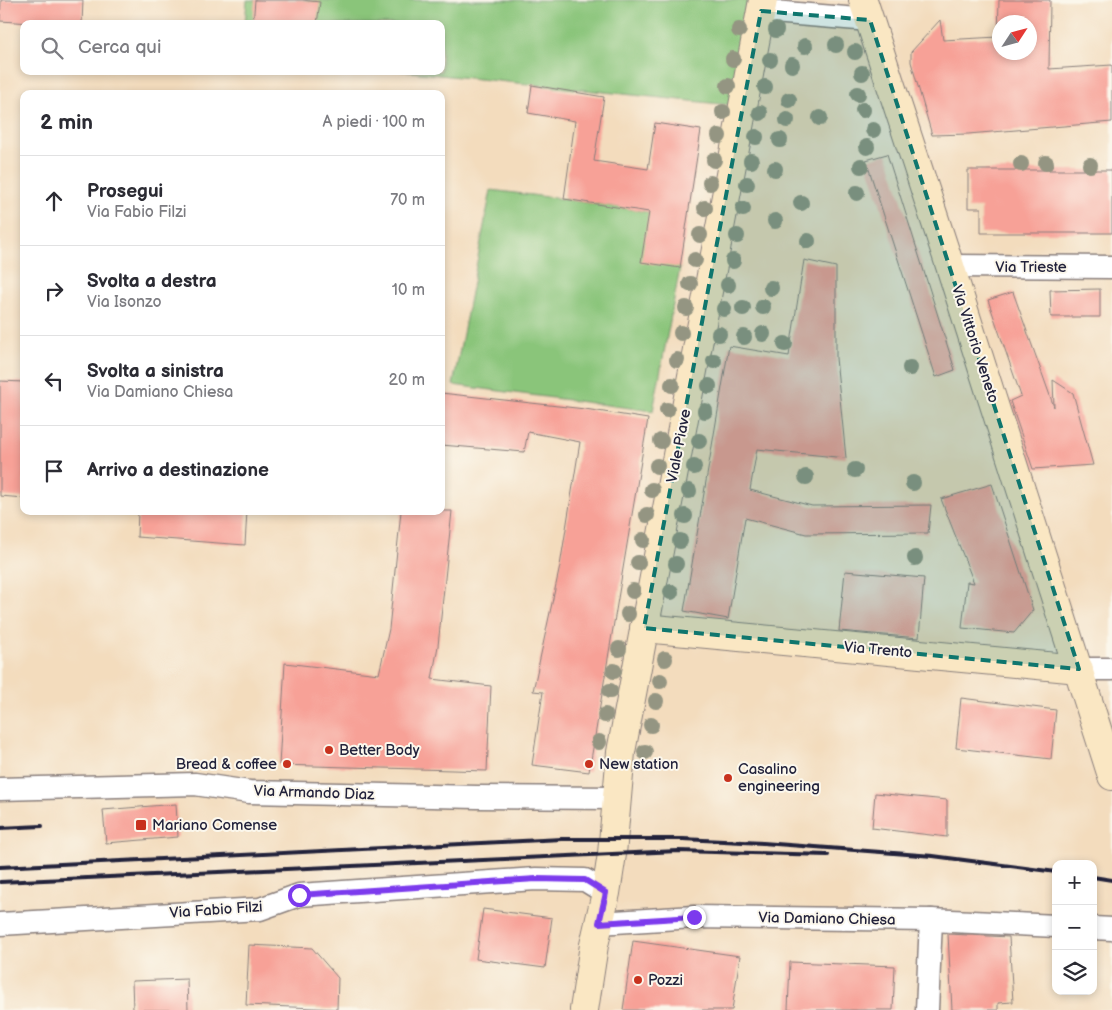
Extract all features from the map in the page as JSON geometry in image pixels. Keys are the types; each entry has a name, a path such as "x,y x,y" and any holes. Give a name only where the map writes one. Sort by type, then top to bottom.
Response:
{"street":[{"path":"762,6 866,10"},
{"name":"Viale Piave","path":"584,1010 594,945 606,893 612,854 621,752 762,6"},
{"name":"Via Vittorio Veneto","path":"866,10 950,266 1112,776"},
{"name":"Via Trieste","path":"950,266 1112,267"},
{"name":"Via Trento","path":"644,628 1079,669 1112,669"},
{"name":"Via Armando Diaz","path":"4,787 195,784 249,792 617,798"},
{"name":"Via Fabio Filzi","path":"0,924 260,909 299,895 536,879 585,880 606,893"},
{"name":"Via Damiano Chiesa","path":"599,923 694,917 931,920 1052,926"},
{"path":"928,1010 931,920"},
{"path":"1097,928 1112,929"}],"highlighted area":[{"path":"761,11 870,20 1079,669 644,628"}],"green space":[{"path":"247,0 748,0 739,106 440,75 445,75 445,20 245,20"},
{"path":"491,190 649,212 680,268 653,411 453,385"}],"building":[{"path":"1,0 83,0 82,20 20,20 20,22 0,21"},
{"path":"255,0 320,2 318,20 253,20"},
{"path":"999,0 1050,0 1049,69 1112,65 1112,122 968,134 932,135 911,62 911,52 940,20 943,40 992,37 992,60 1037,60 1037,15 999,15"},
{"path":"532,85 604,97 594,161 648,169 655,123 701,130 680,268 641,262 649,212 564,199 575,121 528,113"},
{"path":"887,154 955,370 936,377 866,160"},
{"path":"968,170 1112,170 1112,233 981,233 981,208 968,208"},
{"path":"804,260 836,267 836,358 846,458 757,449 750,490 812,506 931,505 928,533 806,534 745,518 728,619 684,611 729,346 789,356"},
{"path":"1100,289 1100,317 1051,317 1050,290"},
{"path":"1013,292 1054,407 1053,380 1073,393 1093,465 1033,469 1010,401 1021,396 988,300"},
{"path":"0,381 20,382 20,498 0,496"},
{"path":"445,393 585,409 648,419 589,772 532,765 543,692 533,691 560,566 580,442 528,432 524,452 445,445"},
{"path":"992,484 1033,610 1014,633 962,628 967,582 974,583 941,499"},
{"path":"445,511 452,511 438,646 432,679 491,686 487,771 279,765 285,663 379,674 389,629 401,515 445,515"},
{"path":"138,515 247,515 245,545 137,537"},
{"path":"845,571 924,578 919,638 839,631"},
{"path":"961,698 1056,710 1051,759 956,748"},
{"path":"875,793 947,800 947,837 872,828"},
{"path":"176,804 178,837 106,843 103,810"},
{"path":"483,909 552,918 545,968 476,959"},
{"path":"948,934 1009,937 1013,1002 998,1003 998,1010 952,1010"},
{"path":"633,941 740,956 732,1010 623,1010"},
{"path":"249,945 312,948 338,978 337,1009 246,1005"},
{"path":"790,962 895,966 893,1010 788,1010"},
{"path":"187,979 188,1010 133,1010 132,981"}],"railway":[{"path":"0,828 42,826"},
{"path":"0,867 562,839 683,839 933,856 1052,871"},
{"path":"0,882 678,851 828,855"},
{"path":"1097,878 1112,880"}],"place":[{"name":"Better Body","path":"329,750"},
{"name":"Bread & coffee","path":"287,764"},
{"name":"New station","path":"589,764"},
{"name":"Casalino engineering","path":"728,778"},
{"name":"Mariano Comense","path":"141,825"},
{"name":"Pozzi","path":"638,980"}],"route":[{"path":"299,895 536,879 585,880 606,893 599,923 694,917"}]}
